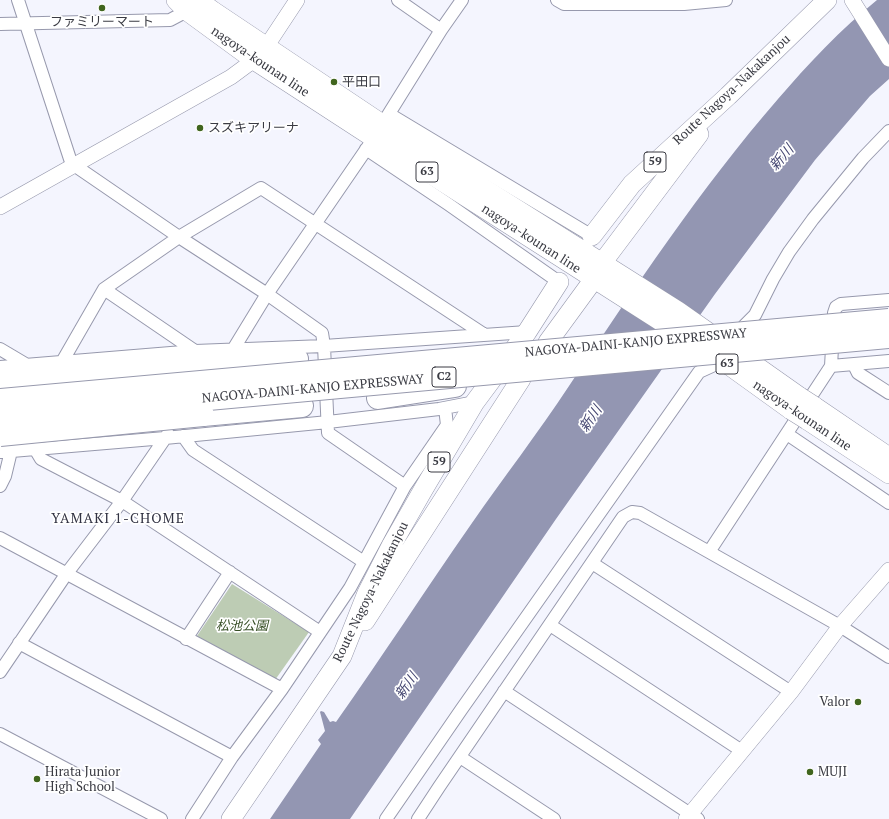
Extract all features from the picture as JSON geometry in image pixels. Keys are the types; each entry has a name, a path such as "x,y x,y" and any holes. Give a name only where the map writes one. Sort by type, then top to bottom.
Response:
{"highway":[{"name":"NAGOYA-DAINI-KANJO EXPRESSWAY","path":"0,400 889,320"},
{"name":"NAGOYA-DAINI-KANJO EXPRESSWAY","path":"0,418 889,337"},
{"path":"4,371 94,371 243,359 297,358 366,360"},
{"path":"4,446 203,424 302,406 378,398 475,392"}],"main road":[{"name":"Route Nagoya-Nakakanjou","path":"592,236 632,184 728,96 827,0"},
{"name":"nagoya-kounan line","path":"187,4 378,131 601,273 678,311 889,474"},
{"path":"548,342 601,273 728,96"},
{"name":"nagoya-kounan line","path":"601,273 661,322 723,361 889,457"},
{"name":"Route Nagoya-Nakakanjou","path":"231,819 342,656 368,593 449,433 475,392 527,332 559,282"},
{"path":"342,656 522,379"}],"street":[{"path":"18,0 70,160 74,165 179,237 267,294 322,333 324,346 328,433 406,486"},
{"path":"0,208 231,77 260,53 297,0"},
{"path":"398,0 441,30"},
{"path":"232,352 267,294 378,131 441,30 462,0"},
{"path":"557,0 564,4 726,0"},
{"path":"852,0 889,59"},
{"path":"0,24 170,20 187,4"},
{"path":"378,131 592,236"},
{"path":"378,131 448,204 559,282"},
{"path":"744,326 755,315 773,279 789,252 813,219 864,158 889,131"},
{"path":"62,362 104,289 179,237 261,188 485,335"},
{"path":"104,289 195,351"},
{"path":"709,552 831,366 834,313 836,307 841,304 889,300"},
{"path":"0,373 27,364 195,351 232,352 527,332"},
{"path":"0,348 27,364"},
{"path":"386,819 699,372 723,361"},
{"path":"831,366 889,361"},
{"path":"854,365 858,373 889,393"},
{"path":"0,486 5,476 4,446 35,449 167,435 183,436 203,424 328,422 445,408 475,392"},
{"path":"192,819 232,757 282,689 350,588 406,486 449,433 445,408"},
{"path":"199,454 198,443 203,424"},
{"path":"787,434 889,503"},
{"path":"0,672 67,573 122,501 167,435"},
{"path":"183,436 193,450 364,562"},
{"path":"35,449 41,459 122,501 320,632"},
{"path":"418,819 624,517 632,512 640,513 840,626 889,657"},
{"path":"0,538 282,689"},
{"path":"592,563 791,692"},
{"path":"504,691 692,817 742,751 791,692 840,626 889,570"},
{"path":"186,638 230,572"},
{"path":"550,625 742,751"},
{"path":"19,643 232,757"},
{"path":"0,734 161,819"},
{"path":"460,757 554,819"}],"green space":[{"name":"松池公園","path":"232,584 309,632 275,680 197,636"}],"water":[{"name":"新川","path":"877,0 889,0 889,79 870,96 815,160 715,294 556,519 350,819 270,819 321,744 318,740 325,731 320,712 324,712 330,722 336,722 472,523 545,421 644,275 695,203 749,133 801,73 825,47"}],"place":[{"name":"ファミリーマート","path":"102,8"},
{"name":"平田口","path":"334,82"},
{"name":"スズキアリーナ","path":"200,128"},
{"name":"Valor","path":"858,702"},
{"name":"MUJI","path":"810,772"},
{"name":"Hirata Junior High School","path":"37,779"}],"district":[{"name":"YAMAKI 1-CHOME","path":"118,519"}]}
